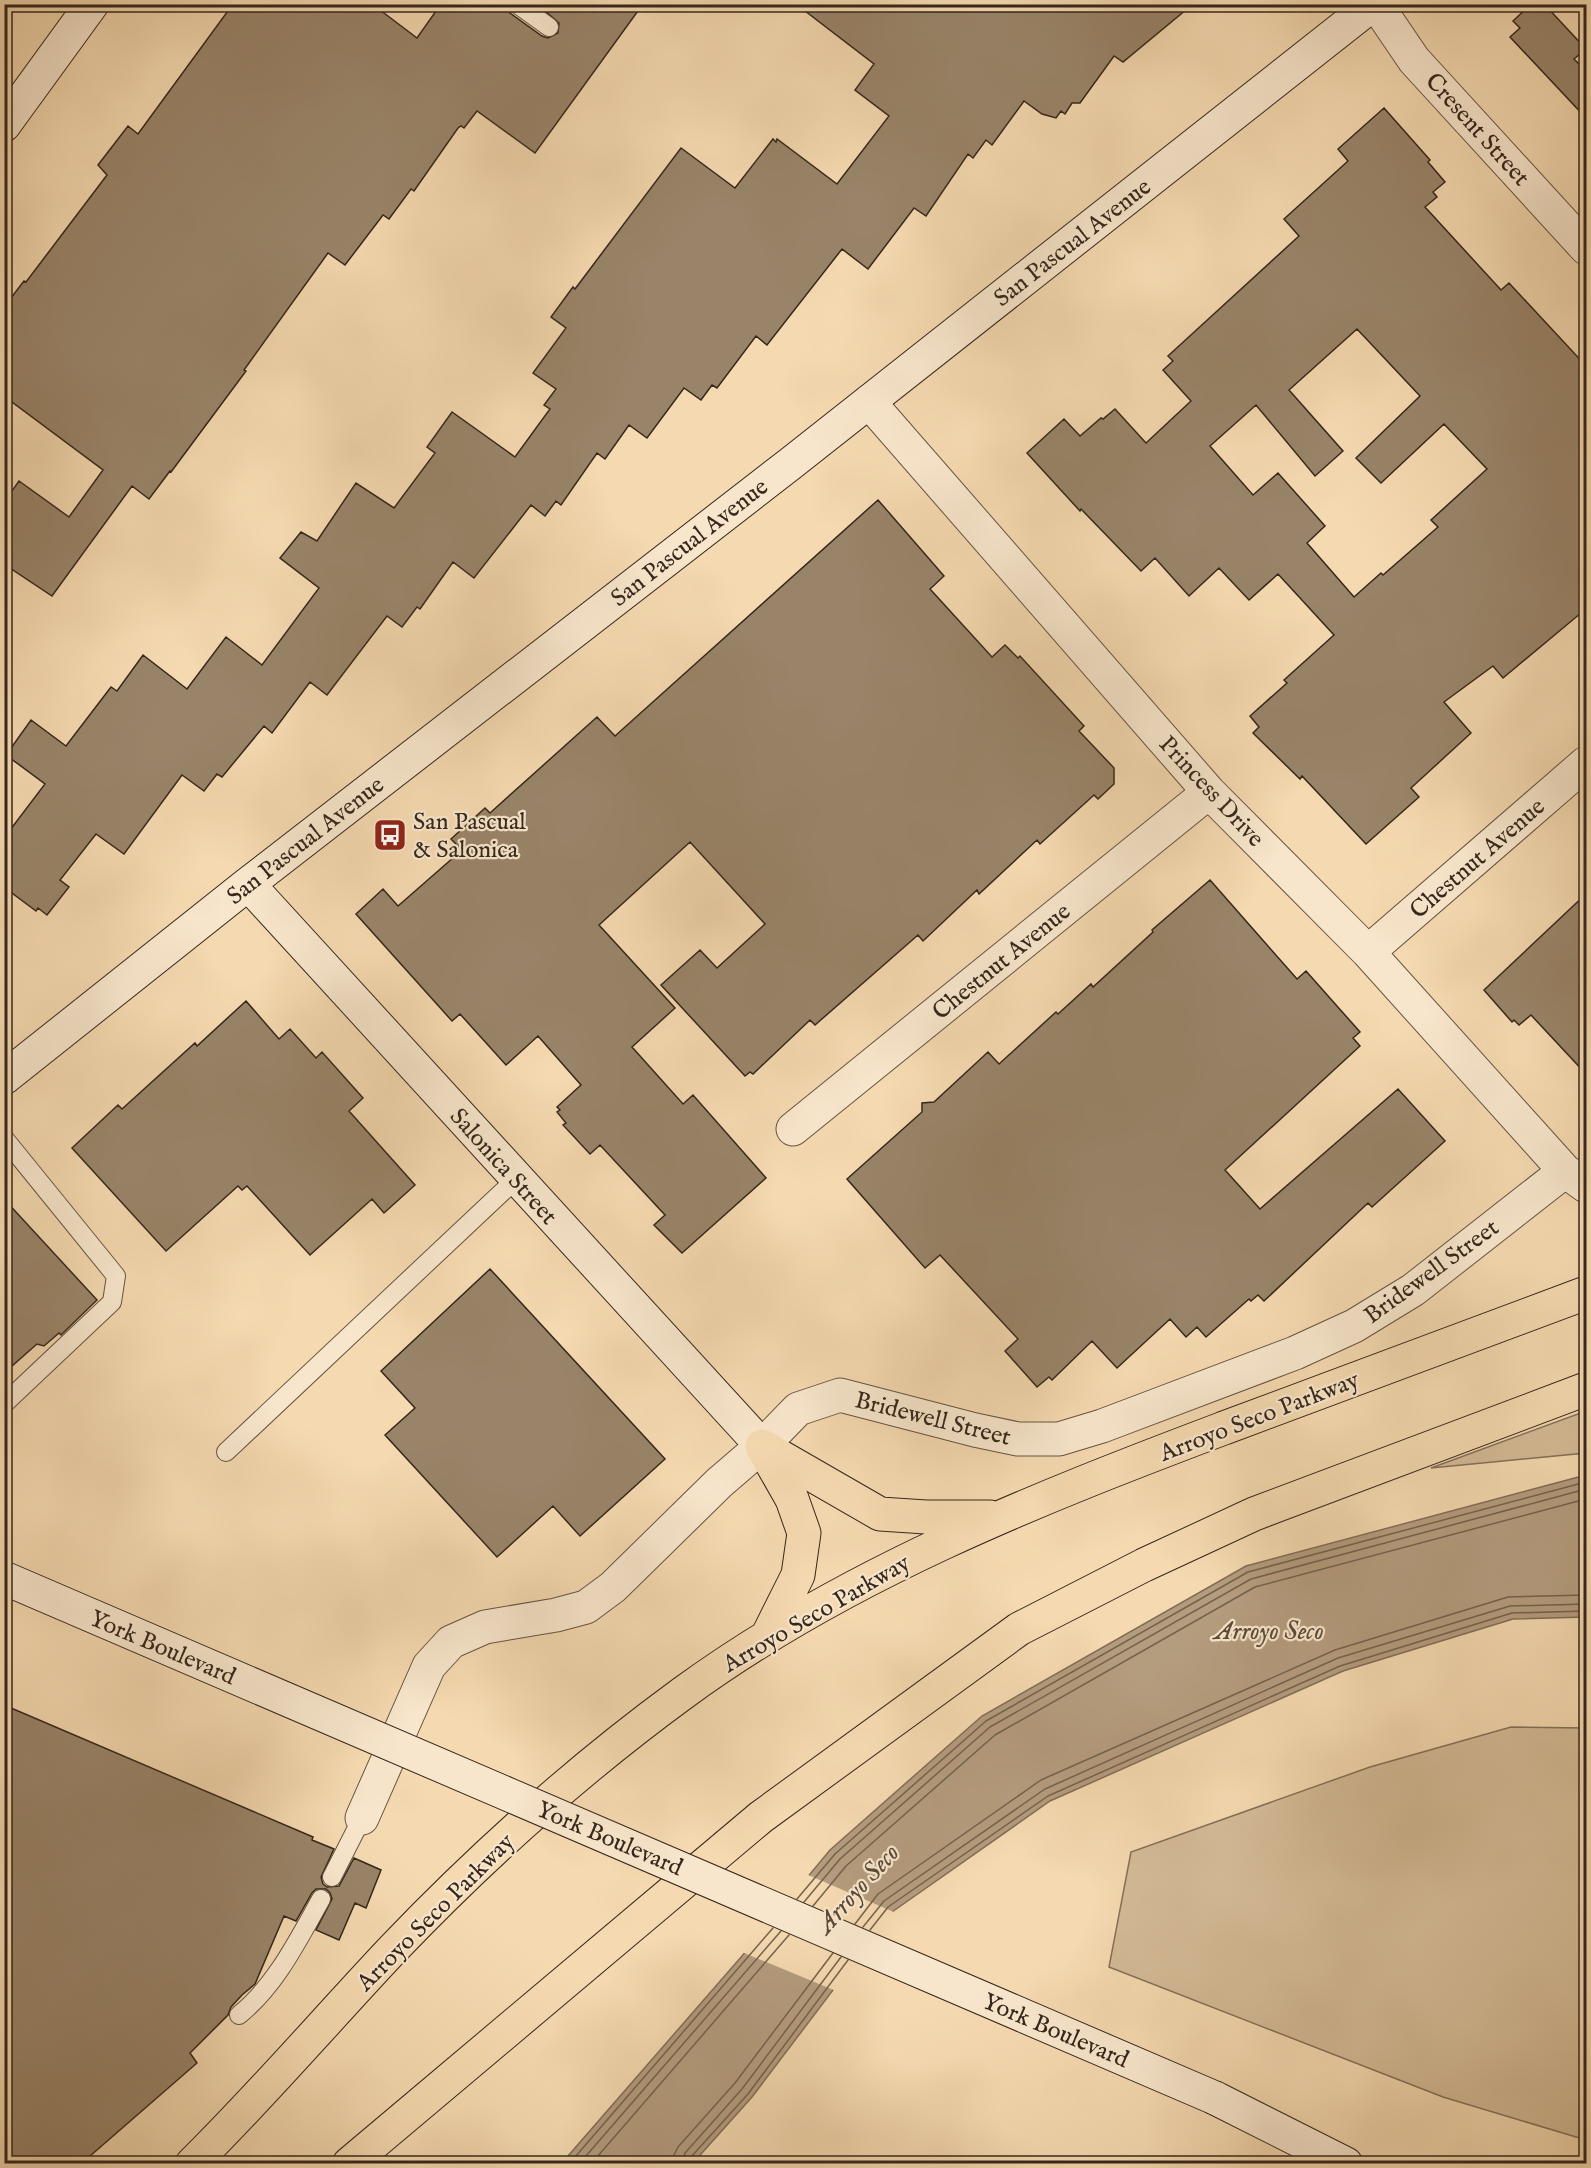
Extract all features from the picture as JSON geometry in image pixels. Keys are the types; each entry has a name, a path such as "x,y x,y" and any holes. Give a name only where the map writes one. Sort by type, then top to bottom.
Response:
{"highway":[{"name":"Arroyo Seco Parkway","path":"192,2163 248,2108 395,1948 484,1860 580,1774 683,1692 767,1637 873,1576 1001,1517 1160,1452 1587,1293"},
{"path":"349,2163 761,1817 1019,1629 1144,1564 1254,1514 1587,1389"},
{"path":"762,1446 880,1514 926,1517 1001,1517"},
{"path":"762,1446 792,1499 804,1533 798,1575 767,1637"}],"street":[{"path":"8,114 92,4"},
{"name":"Cresent Street","path":"1375,4 1414,60 1587,248"},
{"name":"San Pascual Avenue","path":"4,1078 248,884 869,402 1375,4"},
{"name":"Princess Drive","path":"869,402 1209,792 1368,952 1576,1178"},
{"name":"Chestnut Avenue","path":"1368,952 1587,763"},
{"name":"Chestnut Avenue","path":"793,1129 1209,792"},
{"name":"Salonica Street","path":"248,884 762,1446"},
{"name":"Bridewell Street","path":"362,1818 429,1666 451,1642 485,1627 556,1615 586,1606 613,1587 798,1409 840,1395 1017,1439 1059,1439 1102,1426 1295,1353 1354,1326 1413,1290 1576,1178"},
{"name":"York Boulevard","path":"4,1578 1215,2098 1346,2163"}],"lane":[{"path":"517,4 549,27"},
{"path":"4,1138 116,1276 112,1302 4,1404"},
{"path":"226,1452 516,1179"},
{"path":"332,1877 362,1818"},
{"path":"239,2015 255,2002 288,1958 321,1899"}],"shaded area":[{"path":"1586,1411 1586,1453 1431,1468"},
{"path":"1511,1727 1586,1728 1586,2140 1443,2097 1109,1967 1131,1852 1370,1767"}],"water":[{"name":"Arroyo Seco","path":"1586,1475 1586,1617 1513,1619 1343,1671 1050,1801 892,1912 752,2097 693,2163 561,2164 742,1956 830,1850 982,1716 1246,1566"}],"pier":[{"path":"806,1874 896,1913 836,1991 742,1952"}],"building":[{"path":"233,4 372,4 417,38 441,4 506,4 510,13 548,38 558,33 559,23 537,4 643,4 535,153 477,111 464,128 461,126 458,128 414,191 411,189 389,219 383,215 345,265 328,253 244,370 246,371 171,472 149,499 132,486 52,596 4,564 4,502 19,481 69,517 103,470 4,396 4,307 24,281 26,282 107,175 98,165 128,126 138,134"},
{"path":"796,4 1193,4 1123,62 1114,56 1080,103 1072,103 1065,114 1061,111 1056,118 1042,114 1024,101 992,145 986,140 973,158 968,154 926,216 914,208 868,269 842,249 767,345 756,336 717,388 712,385 701,400 684,388 647,438 629,425 605,459 597,453 561,505 556,501 545,516 531,505 474,578 453,562 420,609 417,607 402,627 387,616 327,695 310,682 272,733 264,726 222,777 217,774 204,791 182,775 124,854 96,834 60,880 69,887 47,915 38,908 36,911 4,887 4,838 45,784 6,755 31,720 66,746 111,687 117,691 143,655 187,689 226,637 262,665 319,588 280,558 301,532 317,541 356,483 394,508 435,453 427,447 452,412 515,457 550,409 544,405 556,389 533,373 566,328 551,317 573,287 575,289 681,148 735,188 773,139 776,142 777,139 837,184 889,116 855,90 874,64"},
{"path":"1531,4 1544,4 1586,49 1574,59 1587,72 1587,119 1510,37 1520,28 1513,21"},
{"path":"1384,108 1430,160 1428,162 1445,182 1433,192 1437,197 1425,207 1501,290 1509,283 1587,367 1587,608 1503,678 1493,666 1444,702 1471,733 1411,788 1419,797 1366,844 1302,776 1300,779 1253,733 1259,727 1250,716 1287,683 1284,680 1334,635 1278,574 1249,600 1219,568 1189,596 1155,558 1141,571 1081,509 1080,511 1027,453 1064,419 1080,436 1115,409 1146,443 1191,401 1163,370 1173,361 1168,356 1299,236 1284,219 1348,161 1338,149","holes":["1357,329 1420,396 1356,458 1381,483 1444,424 1487,469 1431,520 1438,527 1354,597 1307,543 1325,526 1278,473 1253,495 1210,446 1256,405 1315,476 1343,451 1289,390"]},
{"path":"878,500 944,576 930,589 992,657 1005,645 1018,658 1020,656 1084,726 1079,731 1114,768 1114,784 1098,799 1094,795 1040,844 1037,840 979,894 977,890 923,941 918,935 815,1025 810,1020 753,1074 750,1072 745,1076 661,985 700,950 717,968 765,924 690,842 599,925 675,1008 632,1047 683,1104 693,1095 766,1178 682,1253 654,1225 665,1215 600,1145 590,1154 563,1125 566,1123 557,1112 560,1110 557,1107 581,1085 538,1036 506,1065 460,1014 452,1021 356,914 383,889 398,906 462,850 451,839 485,808 490,813 597,717 615,736"},
{"path":"1210,880 1297,979 1306,971 1360,1032 1353,1038 1360,1046 1225,1170 1260,1209 1398,1089 1445,1141 1372,1207 1368,1203 1264,1301 1258,1295 1251,1301 1249,1299 1206,1337 1197,1327 1186,1337 1170,1319 1117,1368 1092,1341 1052,1380 1049,1377 1037,1387 1005,1351 1018,1339 940,1255 925,1268 847,1179 922,1112 922,1103 934,1102 988,1052 999,1064 1056,1012 1058,1014 1091,984 1093,987 1153,932 1152,930"},
{"path":"1587,893 1587,1075 1531,1015 1519,1025 1514,1020 1512,1022 1484,990"},
{"path":"246,1001 279,1039 290,1029 316,1058 322,1052 363,1098 349,1111 415,1185 384,1213 372,1199 310,1255 247,1186 242,1190 238,1186 166,1251 72,1148 118,1105 122,1109 195,1043 197,1046"},
{"path":"4,1199 97,1300 61,1335 59,1333 44,1346 37,1344 4,1373"},
{"path":"490,1269 665,1459 580,1536 553,1506 497,1557 385,1435 415,1408 381,1371"},
{"path":"4,1705 313,1837 312,1840 334,1849 321,1877 323,1884 327,1887 339,1886 354,1858 381,1870 366,1908 355,1903 339,1940 316,1930 332,1899 326,1889 316,1889 312,1893 296,1921 284,1916 255,1984 242,1995 231,2007 228,2015 190,2053 197,2063 82,2163 4,2163"}],"place":[{"name":"San Pascual & Salonica","path":"390,835"}]}
